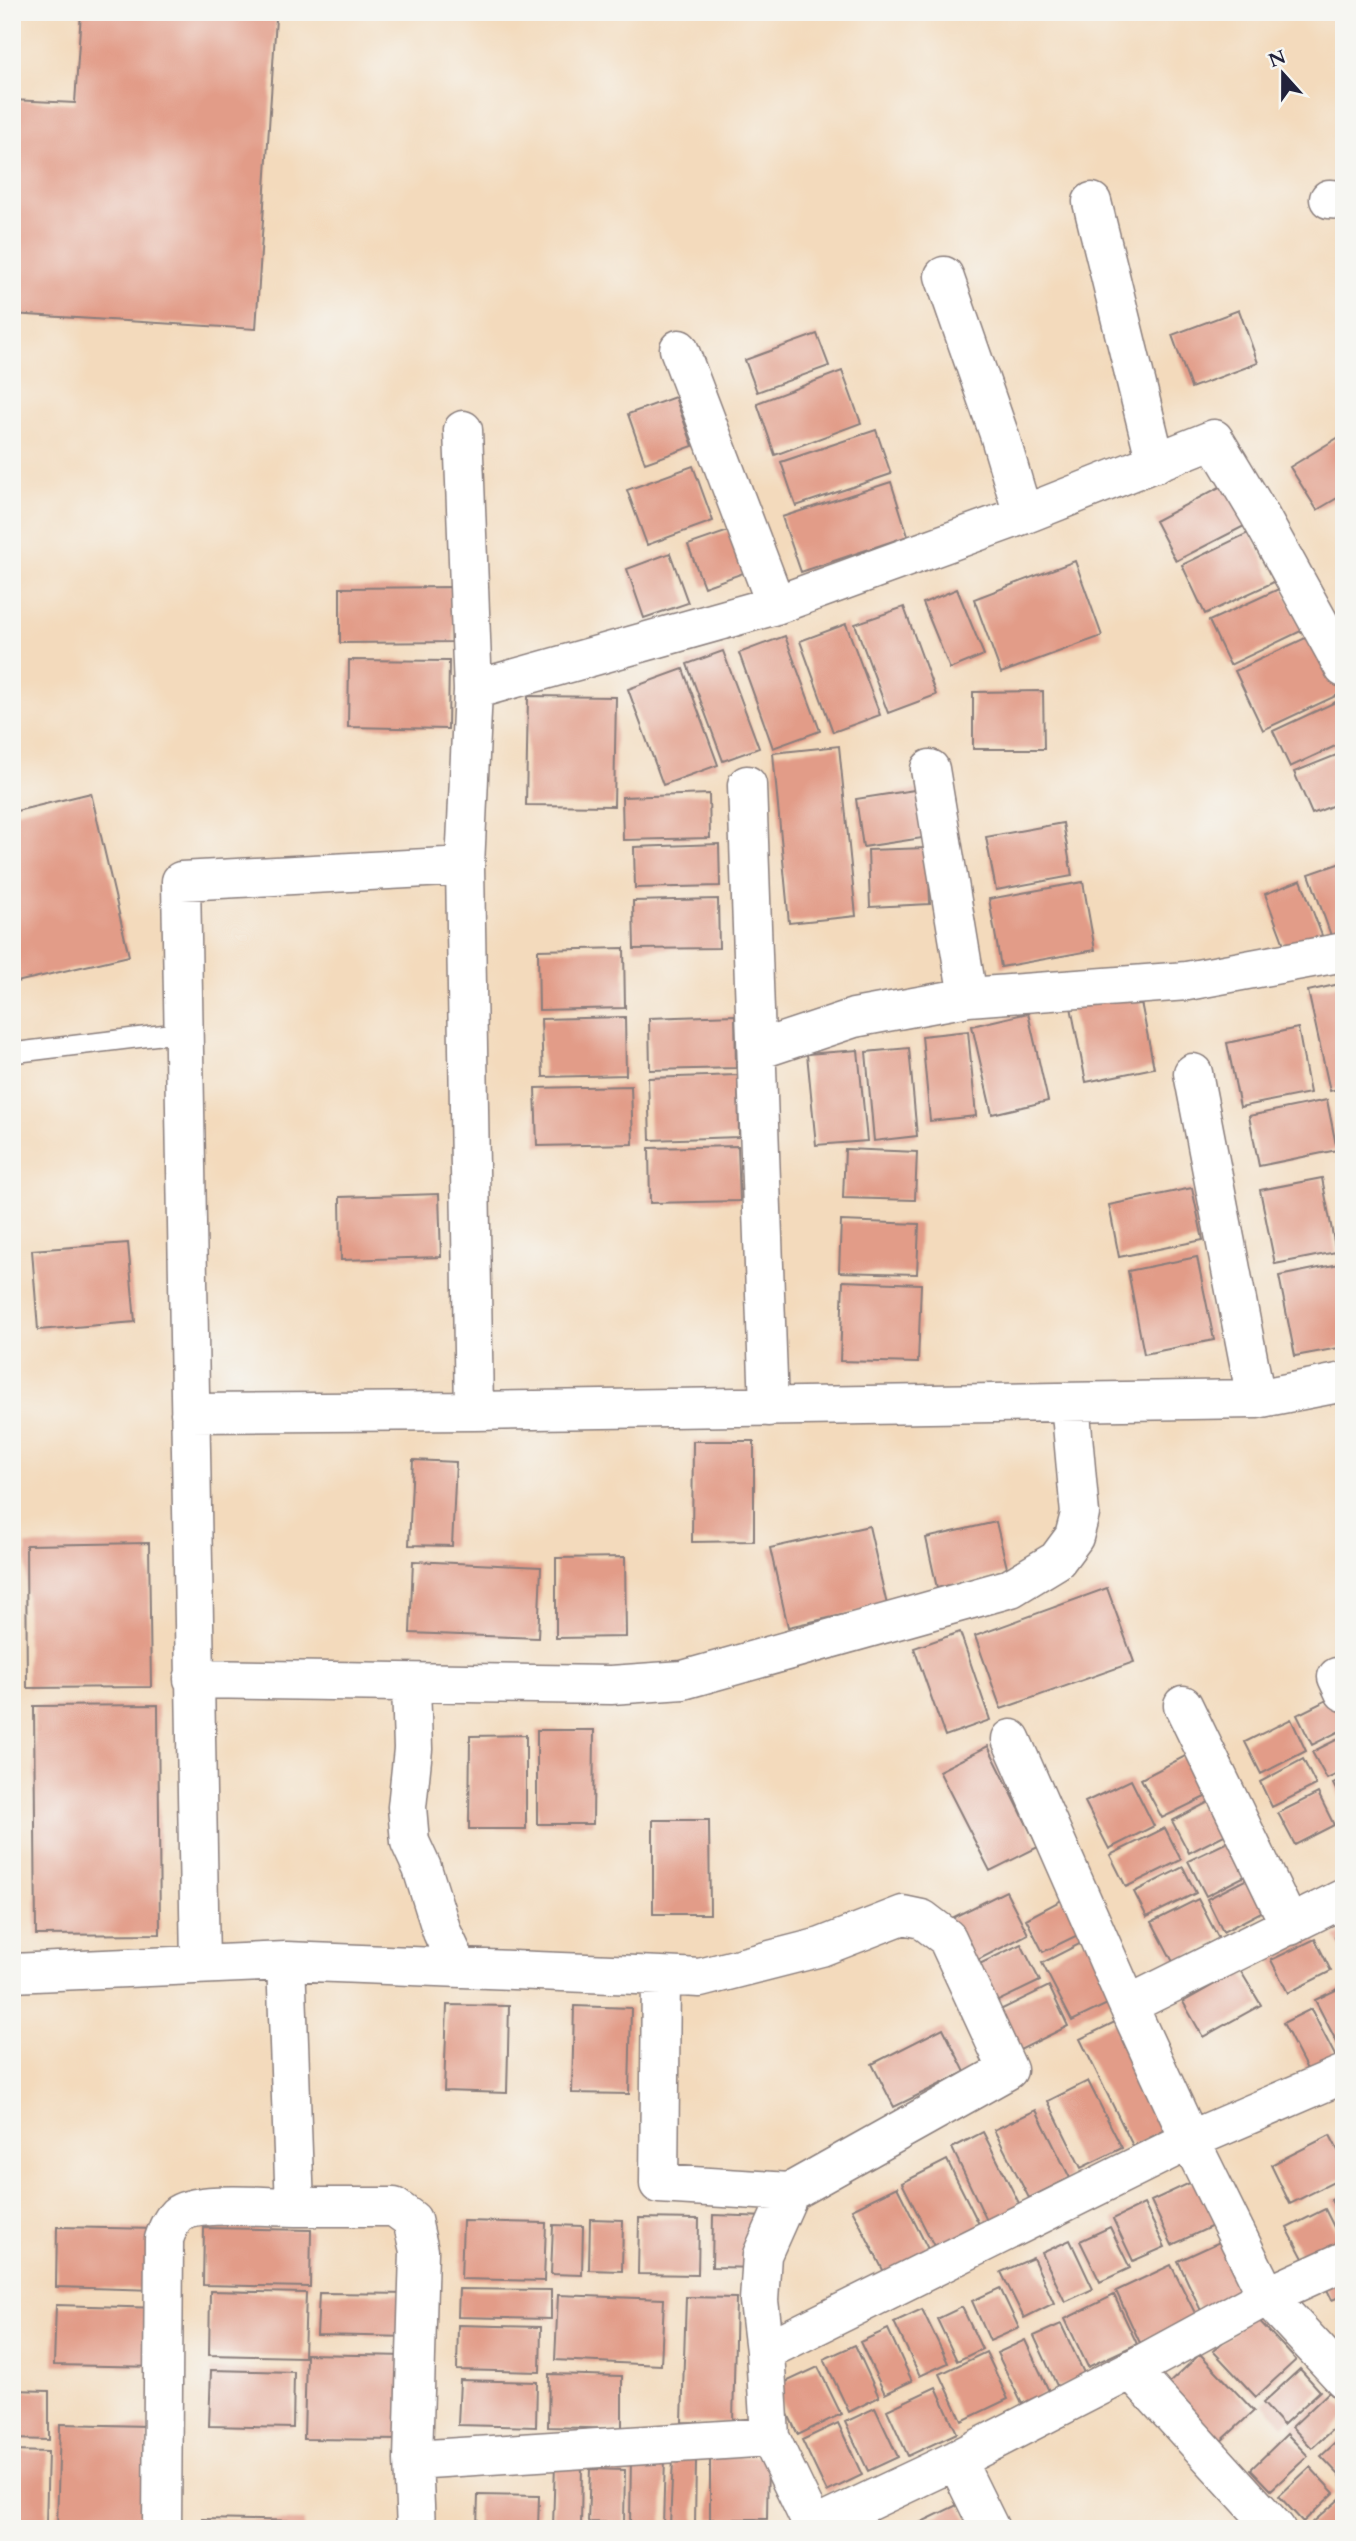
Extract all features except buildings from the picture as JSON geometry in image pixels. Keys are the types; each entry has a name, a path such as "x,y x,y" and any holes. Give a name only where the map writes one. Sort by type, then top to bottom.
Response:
{"street":[{"path":"1092,202 1156,463"},
{"path":"944,276 999,434 1023,515"},
{"path":"679,349 776,605"},
{"path":"463,430 473,690 465,866 474,1411"},
{"path":"473,690 776,605 1023,515 1214,439 1259,514 1344,668"},
{"path":"930,769 968,997"},
{"path":"747,785 769,1407"},
{"path":"200,1964 181,881 465,866"},
{"path":"758,1050 854,1018 968,997 1186,981 1344,952"},
{"path":"1193,1073 1256,1399"},
{"path":"190,1412 474,1411 1256,1399 1344,1382"},
{"path":"193,1679 611,1685 683,1679 1012,1588 1057,1560 1074,1536 1080,1514 1070,1402"},
{"path":"411,1683 413,1749 407,1807 410,1842 422,1868 442,1932 459,1968"},
{"path":"1183,1705 1290,1926"},
{"path":"1011,1738 1128,2005 1266,2296 1344,2379"},
{"path":"1128,2005 1344,1898"},
{"path":"12,1973 286,1961 661,1976 700,1978 808,1951 903,1915 922,1919 947,1938 1008,2070 790,2192 659,2184 661,1976"},
{"path":"286,1961 295,2207"},
{"path":"765,2351 1190,2140 1344,2074"},
{"path":"790,2192 762,2255 758,2301 765,2351 770,2437 814,2528 956,2460 1131,2370 1266,2296 1344,2261"},
{"path":"162,2529 164,2239 169,2225 178,2214 195,2207 394,2207 412,2220 419,2251 413,2460 416,2529"},
{"path":"1131,2370 1276,2529"},
{"path":"413,2460 770,2437"},
{"path":"956,2460 989,2529"}],"lane":[{"path":"12,1053 184,1032"}]}
